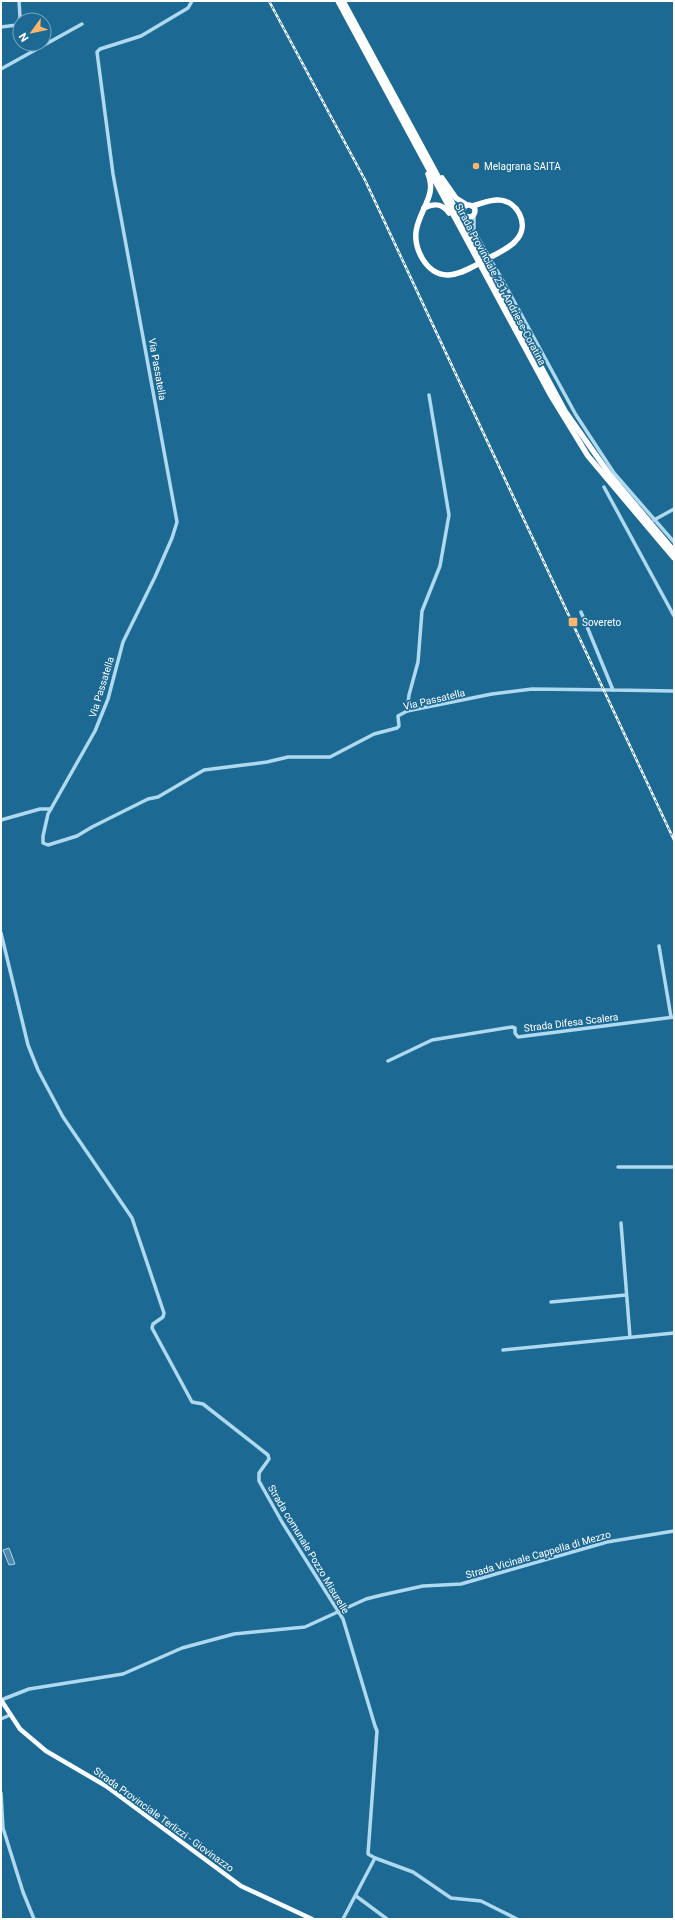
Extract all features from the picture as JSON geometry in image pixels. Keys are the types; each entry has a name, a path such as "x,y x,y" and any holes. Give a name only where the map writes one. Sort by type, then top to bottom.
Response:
{"highway":[{"name":"Strada Provinciale 231 Andriese-Coratina","path":"338,1 550,394 573,433 605,478 674,558"},
{"name":"Strada Provinciale 231 Andriese-Coratina","path":"343,1 571,420 610,475 674,551"},
{"path":"407,129 431,181 429,196 418,218 416,235 419,250 426,263 435,272 447,275 457,274 492,256 517,240 521,232 522,222 518,210 509,203 497,200 486,202 470,205 464,208 464,214 468,217 475,214 486,202"},
{"path":"425,152 456,198 470,205 475,214"},
{"path":"424,208 434,204 444,207 469,244"}],"main road":[{"name":"Strada Provinciale Terlizzi - Giovinazzo","path":"1,1700 10,1715 30,1739 46,1751 106,1786 241,1886 312,1919"}],"street":[{"path":"1,27 17,25 20,17 19,1"},
{"name":"Via Passatella","path":"192,1 188,8 141,36 100,49 97,52 113,174 177,522 172,538 155,577 123,642 108,699 95,731 51,809 42,839 43,843 46,845 77,836 148,799 158,797 204,770 267,762 288,756 330,757 374,734 397,728 399,726 398,716 407,712 492,694 532,690 674,691"},
{"path":"1,69 82,24"},
{"path":"464,214 503,281 576,415 614,473 674,542"},
{"path":"475,214 475,234"},
{"path":"407,712 409,695 418,662 422,611 440,566 449,515 429,395"},
{"path":"604,487 674,616"},
{"path":"654,520 674,509"},
{"path":"581,612 613,690"},
{"path":"1,820 40,809 51,809"},
{"name":"Strada comunale Pozzo Misurelle","path":"1,933 28,1044 38,1070 63,1117 132,1220 164,1313 162,1318 153,1324 152,1328 192,1402 204,1404 268,1455 269,1459 258,1476 259,1482 345,1624 376,1731 368,1854 375,1858"},
{"path":"660,946 673,1017"},
{"name":"Strada Difesa Scalera","path":"388,1061 432,1040 512,1027 515,1028 518,1037 673,1017"},
{"path":"618,1167 674,1167"},
{"path":"621,1223 630,1337"},
{"path":"550,1302 626,1295"},
{"path":"503,1350 674,1332"},
{"name":"Strada Vicinale Cappella di Mezzo","path":"1,1700 29,1689 123,1674 182,1648 234,1634 305,1627 366,1599 423,1586 461,1584 607,1542 674,1530"},
{"path":"1,1718 10,1715"},
{"path":"1,1793 4,1834 23,1892 34,1919"},
{"path":"343,1919 375,1858 413,1872 451,1898 481,1901 517,1919"},
{"path":"356,1896 387,1919"}],"water":[{"path":"9,1548 15,1564 9,1565 3,1550"}],"railway":[{"path":"269,1 365,180 674,840"}],"place":[{"name":"Melagrana SAITA","path":"476,166"},
{"name":"Sovereto","path":"573,622"}]}
